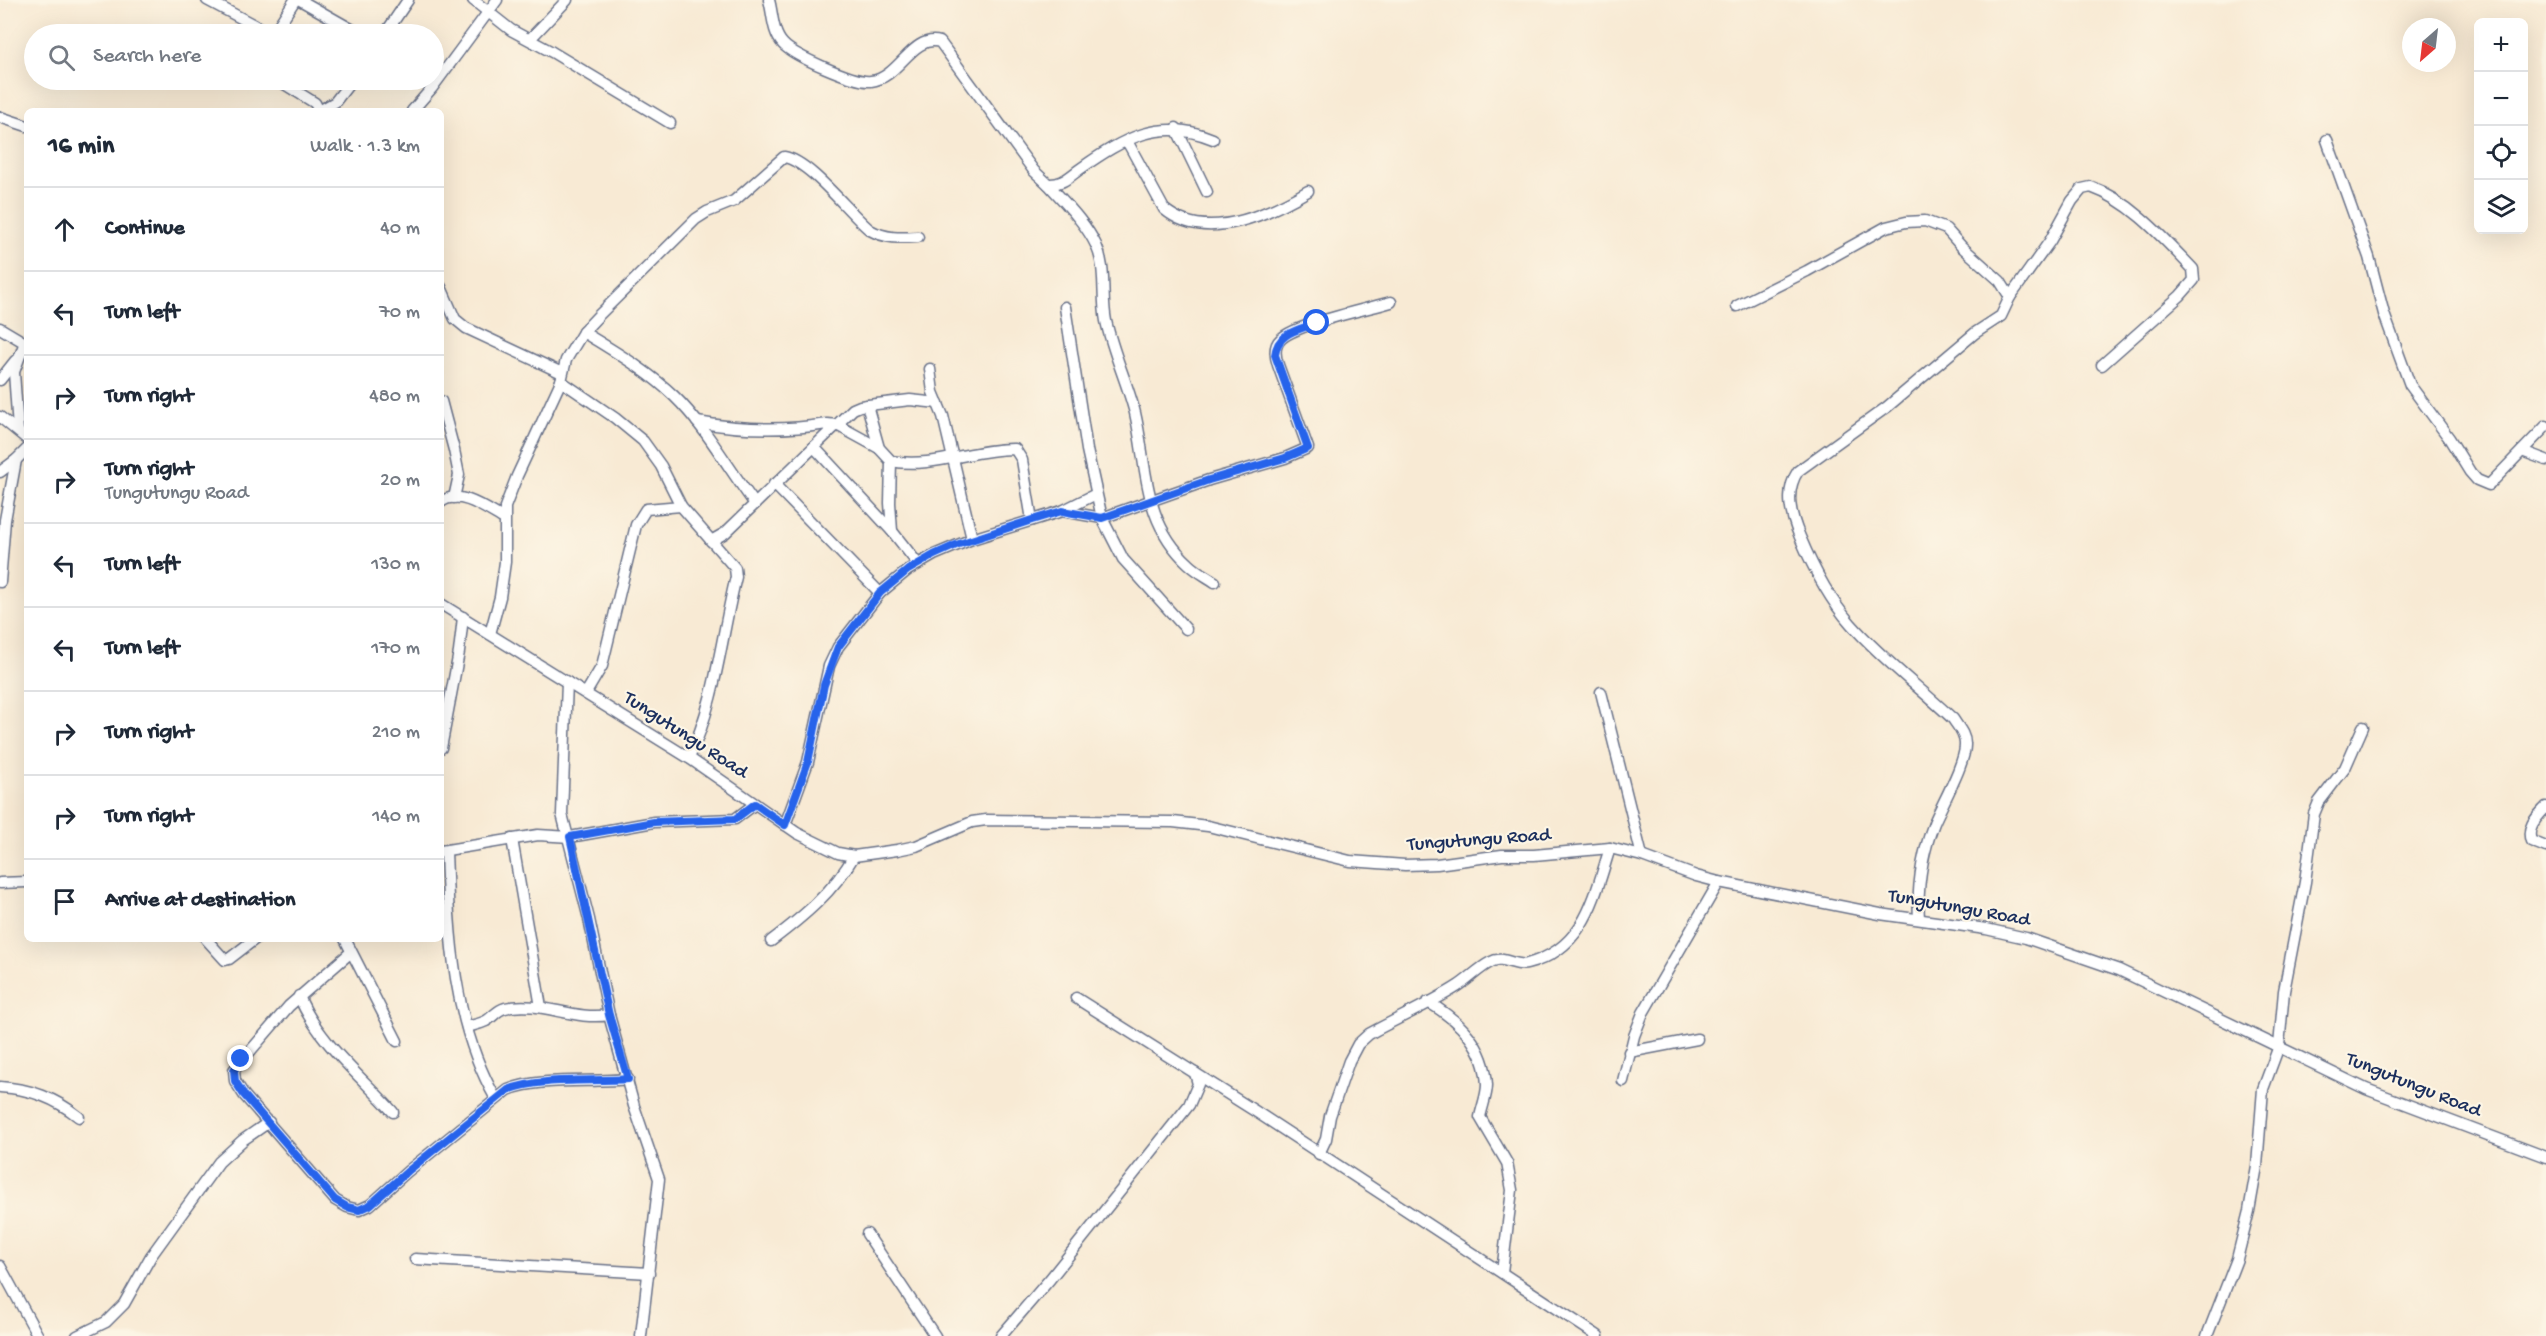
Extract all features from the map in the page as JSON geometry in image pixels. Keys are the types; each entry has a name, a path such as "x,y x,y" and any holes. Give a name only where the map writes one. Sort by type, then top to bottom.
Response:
{"street":[{"path":"207,0 253,24"},
{"path":"279,24 295,0"},
{"path":"300,0 342,24"},
{"path":"392,24 408,0"},
{"path":"473,0 486,13 511,30 530,39 670,123"},
{"path":"444,71 497,0"},
{"path":"530,39 567,0"},
{"path":"769,0 775,31 783,44 807,59 856,80 872,81 880,78 921,44 931,40 940,42 1034,171 1087,230 1096,246 1102,268 1106,321 1136,415 1149,501 1162,532 1173,546 1189,564 1215,582"},
{"path":"294,90 309,99 316,108"},
{"path":"324,108 335,102 344,90"},
{"path":"415,108 430,90"},
{"path":"0,117 24,125"},
{"path":"1048,184 1056,185 1064,182 1104,153 1127,141 1154,132 1176,128 1213,139"},
{"path":"1176,128 1207,192"},
{"path":"2327,140 2369,257 2384,314 2410,385 2477,480 2488,485 2546,426"},
{"path":"1127,141 1164,209 1173,217 1186,223 1233,223 1271,211 1308,191"},
{"path":"490,634 500,597 505,562 505,507 562,377 566,360 583,332 696,219 734,201 784,157 794,159 806,168 870,230 881,236 918,237"},
{"path":"1919,919 1919,890 1924,854 1962,758 1965,744 1962,732 1953,719 1857,631 1827,592 1793,520 1791,489 1793,479 1805,466 1887,407 1969,338 2001,316 2010,297 2050,241 2072,201 2082,189 2091,187 2120,202 2140,218 2193,269 2194,280 2180,296 2102,365"},
{"path":"1737,306 1807,271 1886,227 1906,222 1925,221 1946,229 1962,247 2000,281 2010,297"},
{"path":"444,293 456,319 466,328 562,377 643,441 661,466 681,506 731,560 736,576 707,709 689,758"},
{"path":"1062,511 1102,518 1209,480 1285,458 1308,448 1278,365 1275,355 1276,344 1287,335 1317,323 1391,302"},
{"path":"1065,307 1102,518 1124,559 1186,629"},
{"path":"0,328 24,342"},
{"path":"583,332 639,366 674,396 697,422 755,504"},
{"path":"0,380 24,347"},
{"path":"18,358 14,372 18,429"},
{"path":"930,369 972,538"},
{"path":"711,541 725,533 853,409 910,400 938,403"},
{"path":"867,405 879,448"},
{"path":"444,413 459,475 454,498"},
{"path":"0,417 24,436"},
{"path":"697,422 731,428 758,429 827,423 837,425 879,448 891,461 910,463 1015,449 1022,460 1032,520"},
{"path":"814,447 892,531 918,564"},
{"path":"2522,451 2546,460"},
{"path":"0,471 24,452"},
{"path":"0,582 5,520 16,460"},
{"path":"891,461 892,531"},
{"path":"774,484 880,593"},
{"path":"785,825 808,762 829,666 838,647 880,593 918,564 972,538 1062,511 1096,494"},
{"path":"444,501 454,498 469,501 504,519"},
{"path":"586,693 602,666 636,525 646,509 681,506"},
{"name":"Tungutungu Road","path":"444,606 689,758 785,825 838,853 854,856 916,846 966,824 986,820 1173,822 1208,826 1350,861 1406,865 1437,864 1502,855 1534,855 1610,848 1642,856 1719,882 1880,914 1986,928 2026,938 2118,970 2406,1106 2546,1157"},
{"path":"444,732 463,617"},
{"path":"567,682 561,786 562,814 570,837 609,1015 634,1106 659,1179 640,1336"},
{"path":"1601,692 1642,856"},
{"path":"2207,1336 2237,1259 2244,1230 2257,1166 2263,1089 2279,1046 2284,991 2314,814 2319,801 2345,768 2363,727"},
{"path":"444,851 538,835 570,837 654,822 735,819 755,804"},
{"path":"2546,807 2533,821 2529,835 2531,841 2546,847"},
{"path":"512,839 541,1007"},
{"path":"1319,1154 1326,1139 1330,1116 1358,1044 1369,1034 1457,987 1489,962 1497,959 1519,964 1527,963 1547,956 1569,941 1588,914 1610,848"},
{"path":"771,941 828,893 854,856"},
{"path":"444,864 458,996 482,1072 496,1099"},
{"path":"0,883 24,882"},
{"path":"1623,1081 1629,1052 1643,1013 1719,882"},
{"path":"209,942 225,960 251,942"},
{"path":"346,942 397,1041"},
{"path":"350,952 276,1019 234,1070 235,1081 244,1095 335,1200 347,1207 359,1210 370,1205 496,1099 519,1086 628,1079"},
{"path":"299,996 312,1021 324,1036 393,1112"},
{"path":"1076,998 1598,1336"},
{"path":"1428,1002 1460,1025 1477,1046 1485,1072 1487,1088 1480,1117 1507,1164 1512,1190 1502,1272"},
{"path":"467,1027 485,1022 504,1008 541,1007 581,1017 609,1015"},
{"path":"1629,1052 1697,1039"},
{"path":"1001,1336 1032,1301 1188,1105 1198,1084 1195,1073"},
{"path":"0,1087 20,1088 43,1095 62,1103 79,1117"},
{"path":"77,1336 106,1322 124,1304 151,1256 219,1161 269,1122"},
{"path":"867,1234 935,1336"},
{"path":"416,1259 649,1273"},
{"path":"0,1266 38,1336"}],"route":[{"path":"241,1059 234,1070 235,1081 244,1095 335,1200 347,1207 359,1210 370,1205 508,1090 537,1084 628,1079 609,1015 570,837 654,822 735,819 755,804 785,825 808,762 829,666 838,647 880,593 918,564 972,538 1062,511 1102,518 1209,480 1285,458 1308,448 1275,355 1276,344 1281,338 1317,323"}]}
